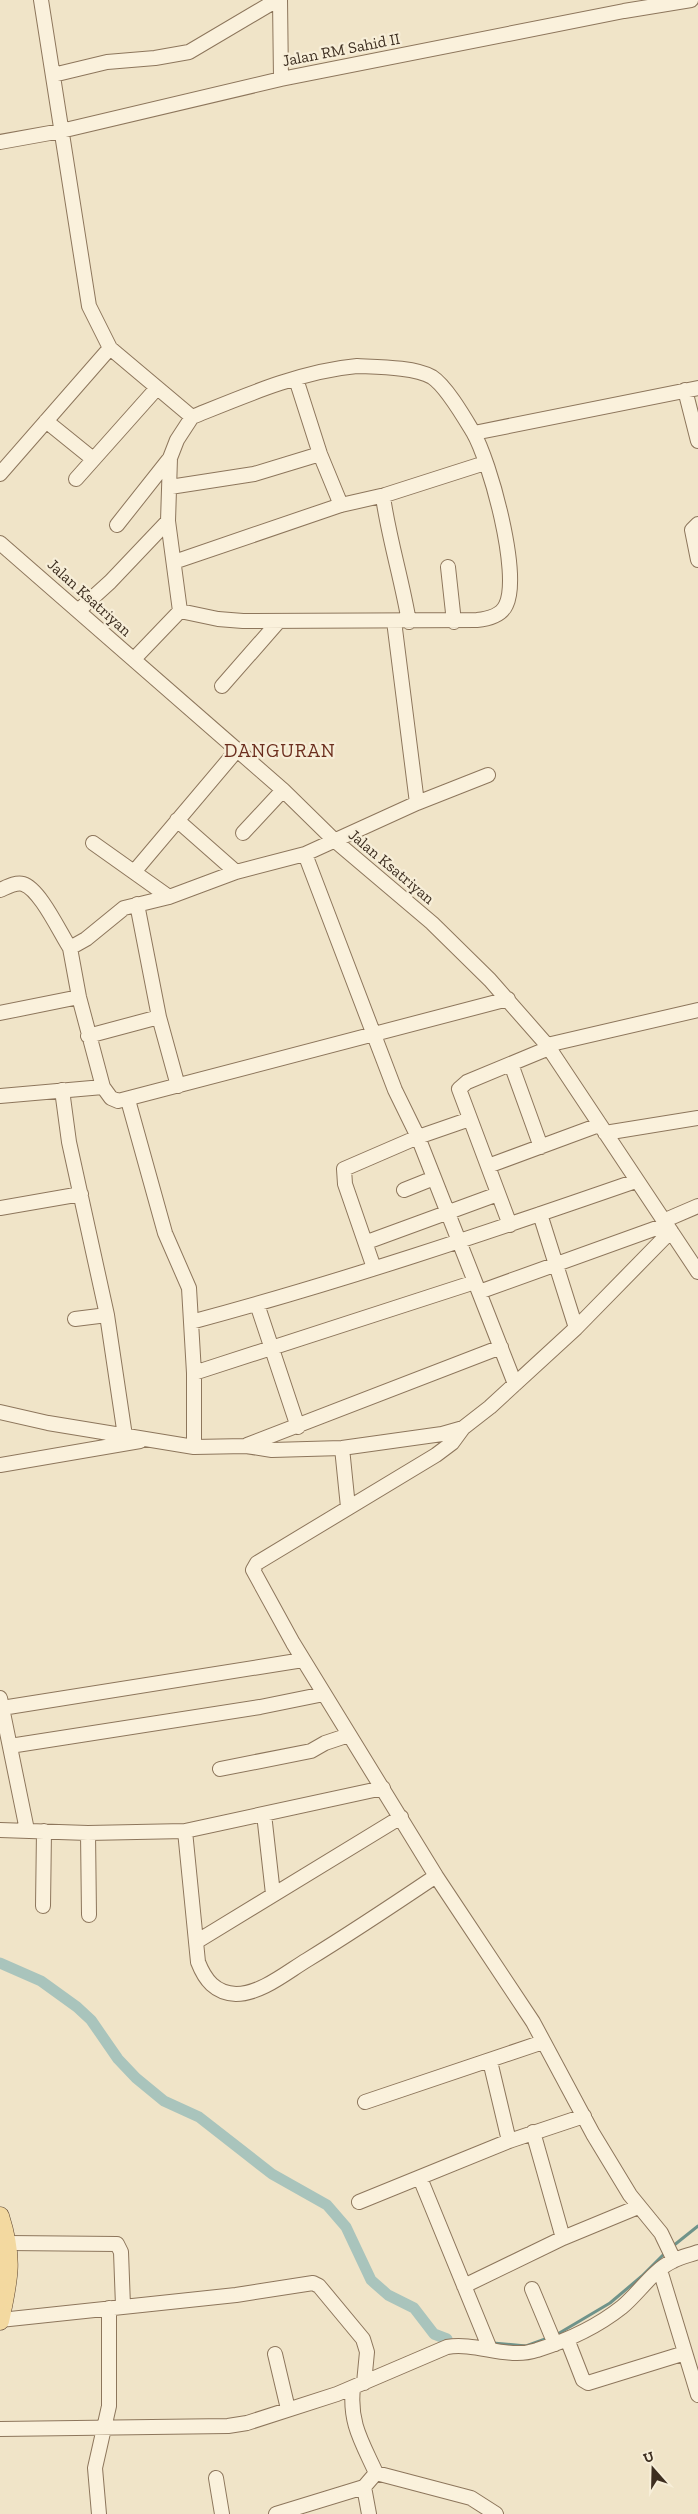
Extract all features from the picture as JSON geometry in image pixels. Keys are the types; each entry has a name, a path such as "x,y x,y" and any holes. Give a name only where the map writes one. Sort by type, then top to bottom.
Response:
{"main road":[{"path":"0,2216 10,2276 0,2320"}],"street":[{"path":"41,0 86,291 90,306 110,348 192,418"},
{"path":"53,75 107,62 155,58 189,52 279,0 281,79"},
{"name":"Jalan RM Sahid II","path":"0,142 62,131 281,79 614,13 691,0"},
{"path":"0,474 110,348"},
{"path":"117,525 170,458 177,440 192,418 296,379 333,368 357,366 424,374 432,378 443,388 474,433 500,514 510,559 511,577 508,598 503,610 493,616 454,622 218,620 180,611"},
{"path":"296,379 320,454 341,505"},
{"path":"76,479 157,388"},
{"path":"474,433 691,389 698,441"},
{"path":"46,421 93,459"},
{"path":"170,487 254,474 320,454"},
{"path":"170,458 168,521 180,611"},
{"path":"174,562 341,505 385,494 485,463"},
{"path":"385,494 382,497 410,622"},
{"path":"78,611 110,582 168,521"},
{"path":"698,524 692,530 698,560"},
{"name":"Jalan Ksatriyan","path":"0,543 283,790 334,840 432,923 508,999 548,1047 698,1272"},
{"path":"448,567 454,622"},
{"path":"134,659 180,611"},
{"path":"222,686 279,621"},
{"path":"394,621 417,803"},
{"path":"134,872 237,750"},
{"path":"70,948 86,939 118,912 137,904 169,897 236,872 305,854 417,803 488,775"},
{"path":"243,833 283,790"},
{"path":"177,820 236,872"},
{"path":"93,843 169,897"},
{"path":"305,854 395,1090 418,1137 515,1384"},
{"path":"0,890 20,884 29,888 38,896 70,948 88,1036 103,1087 115,1100 128,1100 508,999"},
{"path":"137,904 159,1017 178,1086"},
{"path":"0,1013 79,997"},
{"path":"510,1224 459,1087 548,1047 698,1010"},
{"path":"88,1036 159,1017"},
{"path":"511,1064 541,1147"},
{"path":"0,1096 103,1087"},
{"path":"62,1090 69,1142 107,1315 124,1436"},
{"path":"128,1100 165,1233 187,1282 191,1305 194,1373 194,1447"},
{"path":"488,1166 541,1147 602,1129 698,1118"},
{"path":"374,1268 343,1172 350,1165 418,1137 470,1119"},
{"path":"404,1190 434,1178"},
{"path":"191,1322 257,1304 458,1242 636,1181"},
{"path":"0,1208 81,1194"},
{"path":"366,1242 448,1214 498,1194"},
{"path":"194,1373 477,1287 557,1265 666,1226 698,1206"},
{"path":"540,1214 576,1328"},
{"path":"666,1226 576,1328 515,1384 463,1428 449,1446 257,1563 254,1567 257,1578 303,1660 436,1876 533,2022 584,2116 638,2207 661,2232 674,2260"},
{"path":"257,1304 270,1349 298,1427"},
{"path":"75,1319 107,1315"},
{"path":"246,1446 501,1347"},
{"path":"0,1412 48,1423 194,1447 246,1446 272,1450 342,1448 428,1437 463,1428"},
{"path":"0,1465 150,1440"},
{"path":"342,1448 348,1507"},
{"path":"27,1830 1,1703 303,1660"},
{"path":"10,1746 260,1707 324,1694"},
{"path":"220,1769 314,1751 325,1743 349,1735"},
{"path":"0,1830 88,1833 185,1831 383,1788"},
{"path":"264,1814 274,1894"},
{"path":"196,1942 401,1817"},
{"path":"43,1906 44,1831"},
{"path":"185,1831 198,1962 204,1976 212,1986 224,1992 245,1993 268,1984 352,1932 436,1876"},
{"path":"88,1833 89,1915"},
{"path":"366,2102 544,2042"},
{"path":"490,2061 509,2140"},
{"path":"359,2202 509,2140 584,2116"},
{"path":"532,2132 563,2238"},
{"path":"420,2178 487,2343"},
{"path":"464,2286 563,2238 638,2207"},
{"path":"6,2248 116,2244 121,2252 123,2306"},
{"path":"0,2429 223,2427 247,2423 351,2389 447,2347 487,2343 523,2353 617,2310 660,2270 674,2260 698,2252"},
{"path":"660,2270 698,2395"},
{"path":"0,2320 236,2295 314,2283 363,2339 367,2352 351,2389 351,2408 354,2426 370,2480 370,2514"},
{"path":"532,2289 556,2339 583,2380 588,2383 685,2353"},
{"path":"99,2514 95,2468 109,2406 109,2308"},
{"path":"275,2354 288,2410"},
{"path":"216,2478 222,2514"},
{"path":"276,2514 370,2480 468,2497 496,2514"}],"waterway":[{"path":"0,1963 41,1981 77,2007 91,2020 118,2059 136,2078 164,2101 199,2117 272,2174 327,2205 346,2227 371,2280 388,2295 414,2308 434,2334 447,2339"},
{"path":"673,2246 698,2226"},
{"path":"556,2335 610,2303 642,2276 666,2252"},
{"path":"493,2343 526,2346 548,2338"}],"district":[{"name":"DANGURAN","path":"280,750"}]}
